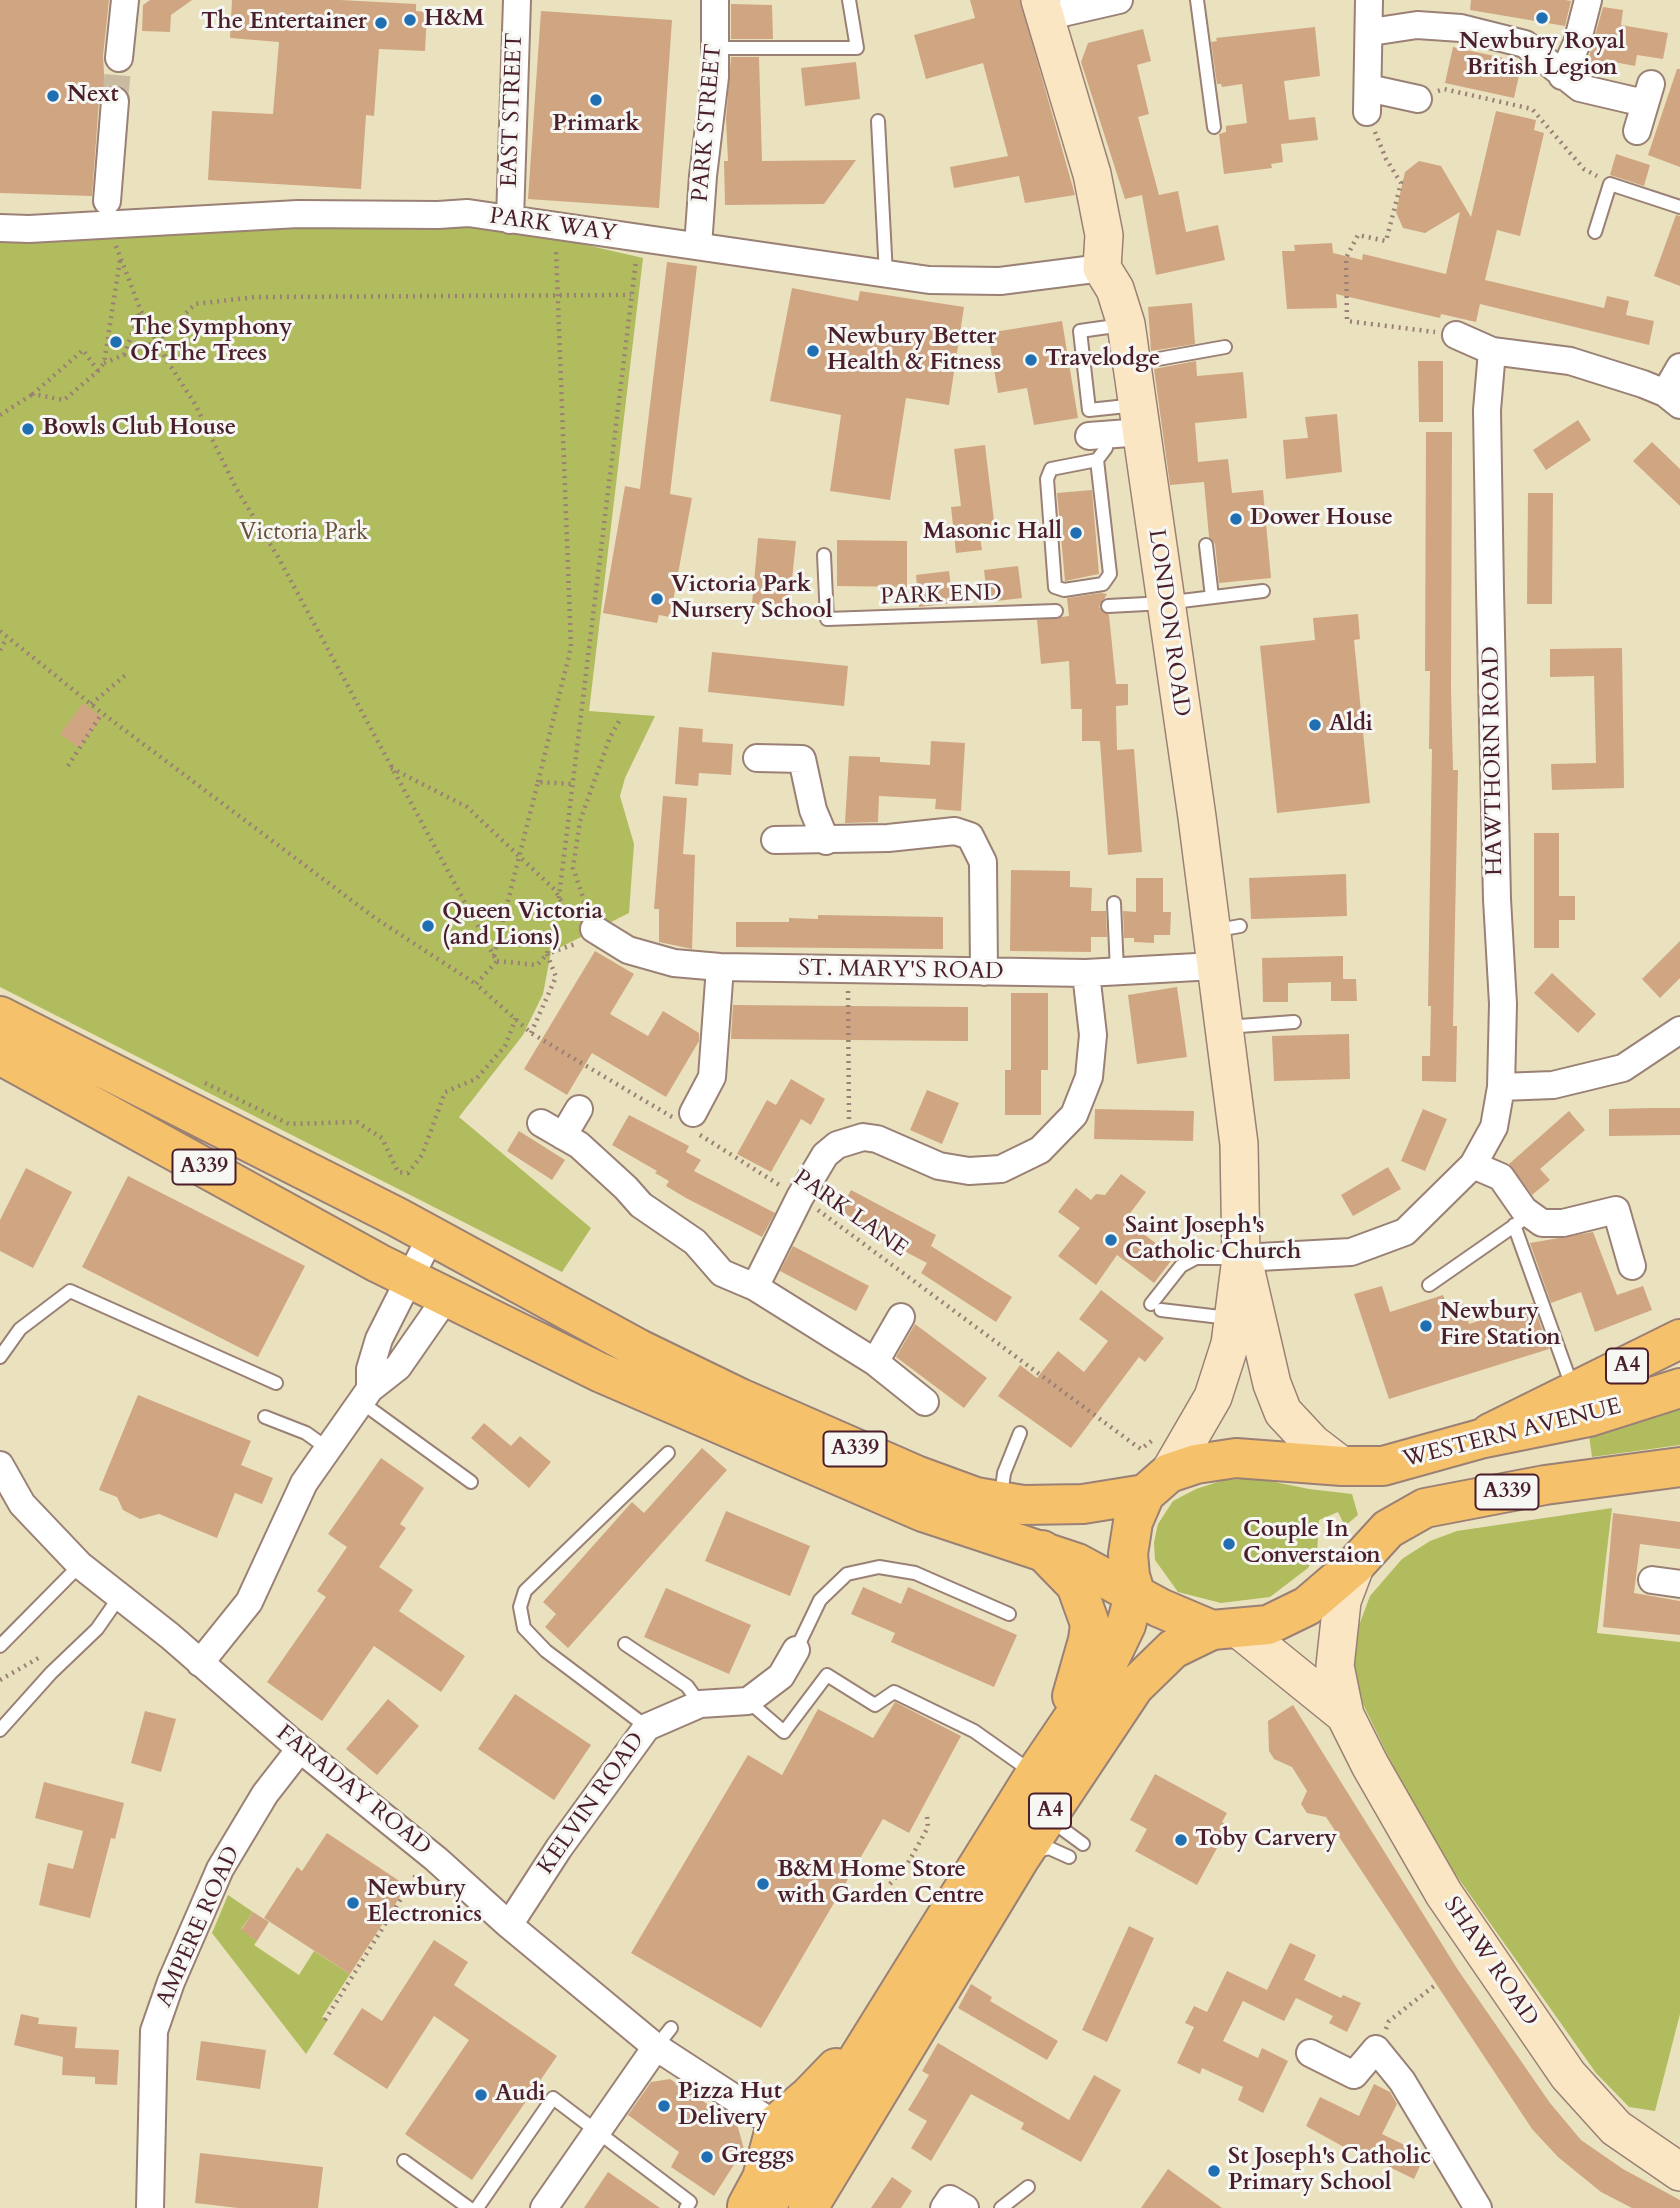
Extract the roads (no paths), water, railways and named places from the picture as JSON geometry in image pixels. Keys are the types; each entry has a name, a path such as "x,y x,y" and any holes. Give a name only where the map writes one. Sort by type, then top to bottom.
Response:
{"main road":[{"name":"A339","path":"0,1016 236,1135 420,1257 446,1298 599,1372 902,1504 1042,1550 1135,1592 1168,1612 1226,1630 1268,1625 1307,1606 1356,1564 1388,1529 1425,1508 1545,1485 1680,1467"},
{"name":"A339","path":"0,1055 420,1257 628,1343 740,1398 953,1490 1000,1502 1057,1507 1157,1468 1236,1458 1342,1466"},
{"name":"A4","path":"1480,1438 1680,1339"},
{"name":"WESTERN AVENUE","path":"1342,1466 1383,1466 1480,1438 1577,1420 1680,1388"},
{"path":"1135,1592 1130,1576 1130,1537 1157,1468"},
{"path":"1042,1550 1076,1585 1090,1624 1081,1667 1058,1738"},
{"name":"A4","path":"808,2208 805,2144 1020,1858 1047,1786 1058,1738 1107,1665 1126,1625 1135,1592"},
{"name":"A4","path":"765,2208 893,2001 1047,1786 1148,1671 1173,1648 1226,1630"},
{"path":"746,2208 762,2178 805,2144"}],"street":[{"path":"119,58 125,0"},
{"name":"EAST STREET","path":"510,220 517,0"},
{"name":"PARK STREET","path":"698,246 715,48 715,0"},
{"path":"1102,268 1104,235 1092,174 1042,9 1119,0"},
{"path":"1369,0 1371,32 1368,100 1418,99"},
{"path":"1562,76 1577,43 1588,0"},
{"path":"1371,32 1417,25 1461,29 1525,44 1562,76 1597,94 1647,93 1637,131"},
{"path":"108,212 115,101"},
{"name":"PARK WAY","path":"0,228 108,212 468,213 886,275 1000,281 1102,268"},
{"name":"LONDON ROAD","path":"1102,268 1115,289 1126,324 1197,817 1221,941 1225,1027 1238,1144 1245,1320 1283,1412 1312,1443 1342,1466"},
{"path":"1456,335 1492,351 1570,361 1672,399 1680,367"},
{"name":"HAWTHORN ROAD","path":"1241,1258 1351,1252 1405,1232 1472,1165 1494,1127 1501,1087 1503,1004 1497,899 1487,410 1492,351"},
{"path":"1097,443 1140,418"},
{"path":"757,758 802,759 813,810 826,841"},
{"path":"775,841 826,841 956,831 970,836 983,862 984,972"},
{"name":"ST. MARY'S ROAD","path":"594,929 628,950 674,962 720,967 848,971 1117,971 1221,941"},
{"path":"690,1123 712,1077 720,967"},
{"path":"755,1287 800,1197 825,1155 850,1140 863,1137 877,1139 939,1166 969,1171 1001,1169 1040,1150 1074,1115 1090,1077 1093,1035 1086,973"},
{"path":"1501,1087 1553,1085 1623,1068 1680,1030"},
{"path":"579,1109 552,1130 579,1145 641,1205 695,1242 722,1273 755,1287 874,1362 925,1402"},
{"path":"1472,1165 1501,1177 1522,1221 1553,1225 1616,1210 1632,1266"},
{"path":"365,1396 373,1354 420,1257"},
{"path":"200,1663 249,1602 304,1483 327,1448 365,1396 398,1367 446,1298"},
{"path":"874,1362 901,1317"},
{"name":"LONDON ROAD","path":"1157,1468 1213,1397 1245,1320"},
{"name":"FARADAY ROAD","path":"1,1471 22,1504 80,1565 436,1859 509,1925 664,2037 805,2144"},
{"name":"SHAW ROAD","path":"1356,1564 1342,1601 1335,1644 1335,1666 1345,1715 1444,1894 1568,2075 1595,2108 1616,2127 1680,2172"},
{"path":"1653,1580 1680,1584"},
{"name":"SHAW ROAD","path":"1226,1630 1345,1715"},
{"path":"748,1702 781,1676 796,1650"},
{"name":"KELVIN ROAD","path":"509,1925 559,1848 646,1727 700,1704 748,1702"},
{"name":"AMPERE ROAD","path":"150,2208 154,2031 171,1982 220,1869 265,1794 300,1749"},
{"path":"544,2208 664,2037"},
{"path":"1310,2053 1354,2076 1377,2049 1402,2081 1478,2208"},
{"path":"944,2208 950,2199 965,2208"}],"lane":[{"path":"715,48 857,48 849,0"},
{"path":"1197,0 1214,127"},
{"path":"878,121 886,275"},
{"path":"1595,232 1610,184 1680,207"},
{"path":"1126,324 1080,331 1089,410 1140,418"},
{"path":"1132,364 1225,347"},
{"path":"1097,443 1110,574 1103,584 1064,590 1055,587 1047,479 1051,469 1097,443"},
{"path":"1206,545 1212,597"},
{"name":"PARK END","path":"824,555 827,619 1056,611"},
{"path":"1108,606 1165,603 1263,591"},
{"path":"1114,903 1117,971"},
{"path":"1225,1027 1294,1022"},
{"path":"1429,1285 1522,1221 1537,1284 1574,1390"},
{"path":"1241,1258 1196,1258 1181,1266 1156,1307 1245,1320"},
{"path":"0,1357 20,1329 69,1291 276,1383"},
{"path":"365,1396 471,1482"},
{"path":"265,1417 306,1433 327,1448"},
{"path":"1000,1502 1004,1473 1020,1433"},
{"path":"646,1727 547,1651 524,1628 520,1607 525,1591 668,1453"},
{"path":"0,1646 80,1565"},
{"path":"796,1650 820,1600 847,1574 879,1567 915,1573 1009,1614"},
{"path":"0,1730 51,1673 97,1629 120,1596"},
{"path":"625,1644 687,1686 700,1704"},
{"path":"748,1702 784,1731 827,1675 875,1705 894,1692 974,1731 1047,1786 1065,1830 1083,1844"},
{"path":"1020,1858 1044,1848 1069,1857"},
{"path":"477,2208 552,2098 690,2202 686,2208"},
{"path":"404,2161 469,2208"},
{"path":"1001,2208 1028,2187"}],"tunnel":[{"path":"115,101 119,58"}],"place":[{"name":"Newbury Royal British Legion","path":"1542,18"},
{"name":"H&M","path":"410,20"},
{"name":"The Entertainer","path":"381,23"},
{"name":"Next","path":"53,96"},
{"name":"Primark","path":"596,100"},
{"name":"The Symphony Of The Trees","path":"116,342"},
{"name":"Newbury Better Health & Fitness","path":"813,351"},
{"name":"Travelodge","path":"1031,360"},
{"name":"Bowls Club House","path":"28,429"},
{"name":"Dower House","path":"1236,519"},
{"name":"Masonic Hall","path":"1076,533"},
{"name":"Victoria Park Nursery School","path":"657,599"},
{"name":"Aldi","path":"1315,725"},
{"name":"Queen Victoria (and Lions)","path":"428,926"},
{"name":"Saint Joseph's Catholic Church","path":"1111,1240"},
{"name":"Newbury Fire Station","path":"1426,1326"},
{"name":"Couple In Converstaion","path":"1229,1544"},
{"name":"Toby Carvery","path":"1181,1840"},
{"name":"B&M Home Store with Garden Centre","path":"763,1884"},
{"name":"Newbury Electronics","path":"353,1903"},
{"name":"Audi","path":"481,2095"},
{"name":"Pizza Hut Delivery","path":"664,2106"},
{"name":"Greggs","path":"707,2157"},
{"name":"St Joseph's Catholic Primary School","path":"1214,2171"}],"park label":[{"name":"Victoria Park","path":"304,534"}]}
